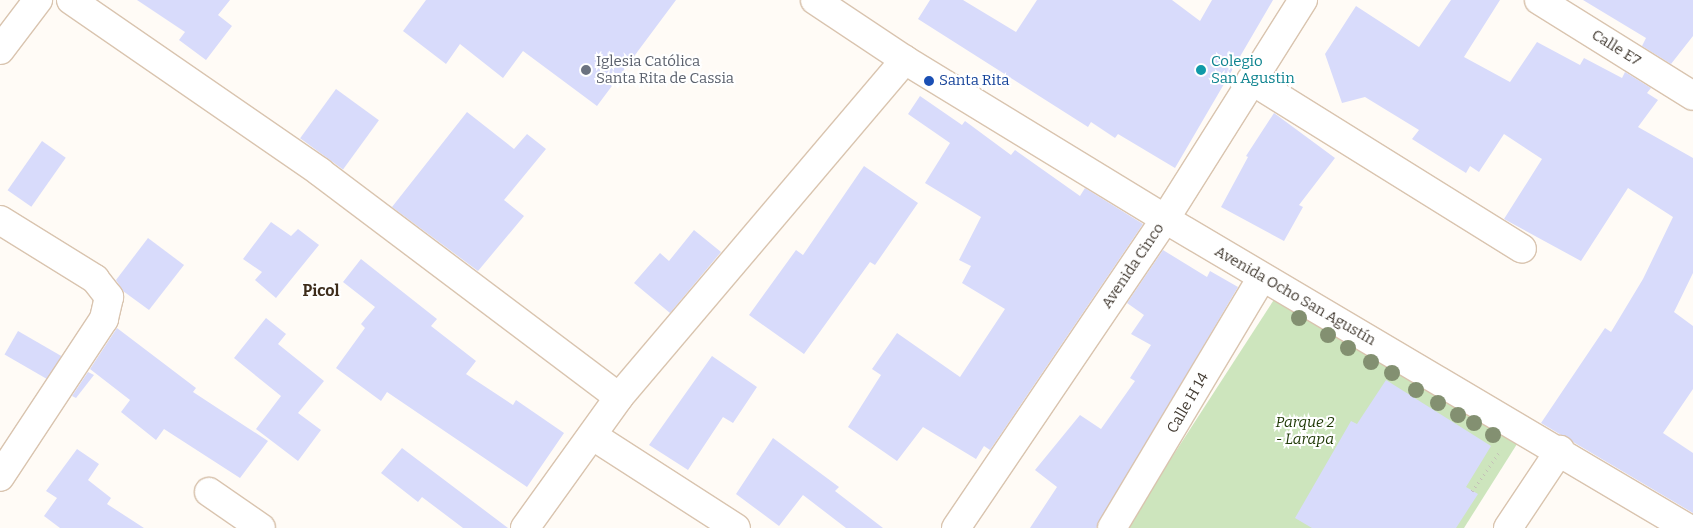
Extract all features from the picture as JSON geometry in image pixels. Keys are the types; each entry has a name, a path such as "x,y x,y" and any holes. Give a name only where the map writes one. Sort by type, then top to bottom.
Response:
{"street":[{"path":"0,50 38,0"},
{"path":"71,0 320,172 619,397"},
{"name":"Avenida Ocho San Agustín","path":"815,0 905,60 1165,219 1560,450 1655,520 1687,528"},
{"name":"Avenida Cinco","path":"956,528 1165,219 1303,0"},
{"name":"Calle E7","path":"1539,0 1693,96"},
{"path":"525,528 593,436 619,397 905,60"},
{"path":"1251,80 1522,249"},
{"path":"0,220 95,279 109,297 104,319 0,476"},
{"name":"Calle H 14","path":"1112,528 1262,277"},
{"path":"593,436 736,528"},
{"path":"1508,528 1560,450"},
{"path":"209,492 260,528"}],"path":[{"path":"1472,491 1502,448"}],"green space":[{"name":"Parque 2 - Larapa","path":"1275,298 1517,444 1464,528 1126,528"}],"building":[{"path":"137,0 230,0 218,15 232,26 206,60 179,40 185,32"},
{"name":"Iglesia Católica Santa Rita de Cassia","path":"426,0 676,0 597,106 523,51 503,78 460,44 446,64 403,31"},
{"path":"930,0 963,0 1016,32 1037,0 1172,0 1200,21 1212,0 1273,0 1175,168 1118,134 1115,138 1091,122 1088,127 918,19"},
{"path":"1451,0 1500,0 1464,57 1510,82 1537,42 1580,65 1584,58 1622,78 1625,72 1651,88 1647,93 1658,100 1638,127 1693,158 1693,273 1674,312 1693,326 1693,389 1663,433 1693,453 1693,513 1541,423 1605,328 1611,332 1643,279 1673,217 1628,188 1581,261 1504,219 1542,159 1504,134 1479,172 1470,166 1466,173 1412,139 1419,130 1365,97 1342,103 1325,54 1356,6 1419,47"},
{"path":"1583,0 1693,0 1693,36 1671,64 1642,46 1646,38"},
{"path":"336,89 379,120 343,170 300,138"},
{"path":"920,96 962,125 965,121 1011,155 1015,150 1080,196 1085,188 1143,224 990,450 984,446 976,459 923,427 897,461 848,427 881,375 872,369 897,333 960,377 1005,309 962,283 971,266 959,260 981,217 925,183 950,143 908,114"},
{"path":"467,112 514,149 527,134 546,149 504,200 524,216 478,271 392,207"},
{"path":"1274,113 1335,158 1299,205 1303,207 1284,241 1221,207 1248,157 1246,156"},
{"path":"42,141 66,158 31,207 8,190"},
{"path":"864,166 918,203 875,265 870,262 804,354 749,315 796,250 803,255"},
{"path":"271,222 291,236 298,229 319,245 276,298 255,280 262,272 243,259"},
{"path":"694,230 721,252 670,313 634,283 660,253 669,261"},
{"path":"148,238 184,265 149,310 123,291 116,280"},
{"path":"1163,250 1207,277 1210,271 1238,287 1096,528 1030,528 1057,487 1035,470 1080,415 1101,429 1135,381 1130,378 1151,345 1131,334 1144,315 1127,303"},
{"path":"361,259 437,319 431,326 476,361 466,374 513,405 516,400 564,433 527,487 387,392 381,401 336,368 365,328 361,324 375,307 343,282"},
{"path":"266,318 286,334 278,344 324,381 298,413 321,430 298,461 256,429 281,396 234,358"},
{"path":"117,328 196,388 193,392 268,441 240,478 164,429 156,440 121,412 130,400 90,369"},
{"path":"18,331 61,356 48,379 4,354"},
{"path":"712,356 757,387 733,423 723,417 688,470 649,445"},
{"path":"88,372 94,375 76,398 72,396"},
{"path":"1386,380 1491,446 1466,487 1478,494 1456,528 1312,528 1295,518 1351,421 1357,424"},
{"path":"773,438 839,487 835,491 883,528 846,528 803,495 779,526 736,494"},
{"path":"402,448 508,528 463,528 422,497 418,502 381,473"},
{"path":"77,449 99,464 88,480 111,498 107,504 144,528 60,528 44,516 57,498 46,491"}],"place":[{"name":"Iglesia Católica Santa Rita de Cassia","path":"586,70"},
{"name":"Colegio San Agustin","path":"1201,70"},
{"name":"Santa Rita","path":"929,81"}],"district":[{"name":"Picol","path":"321,291"}]}
